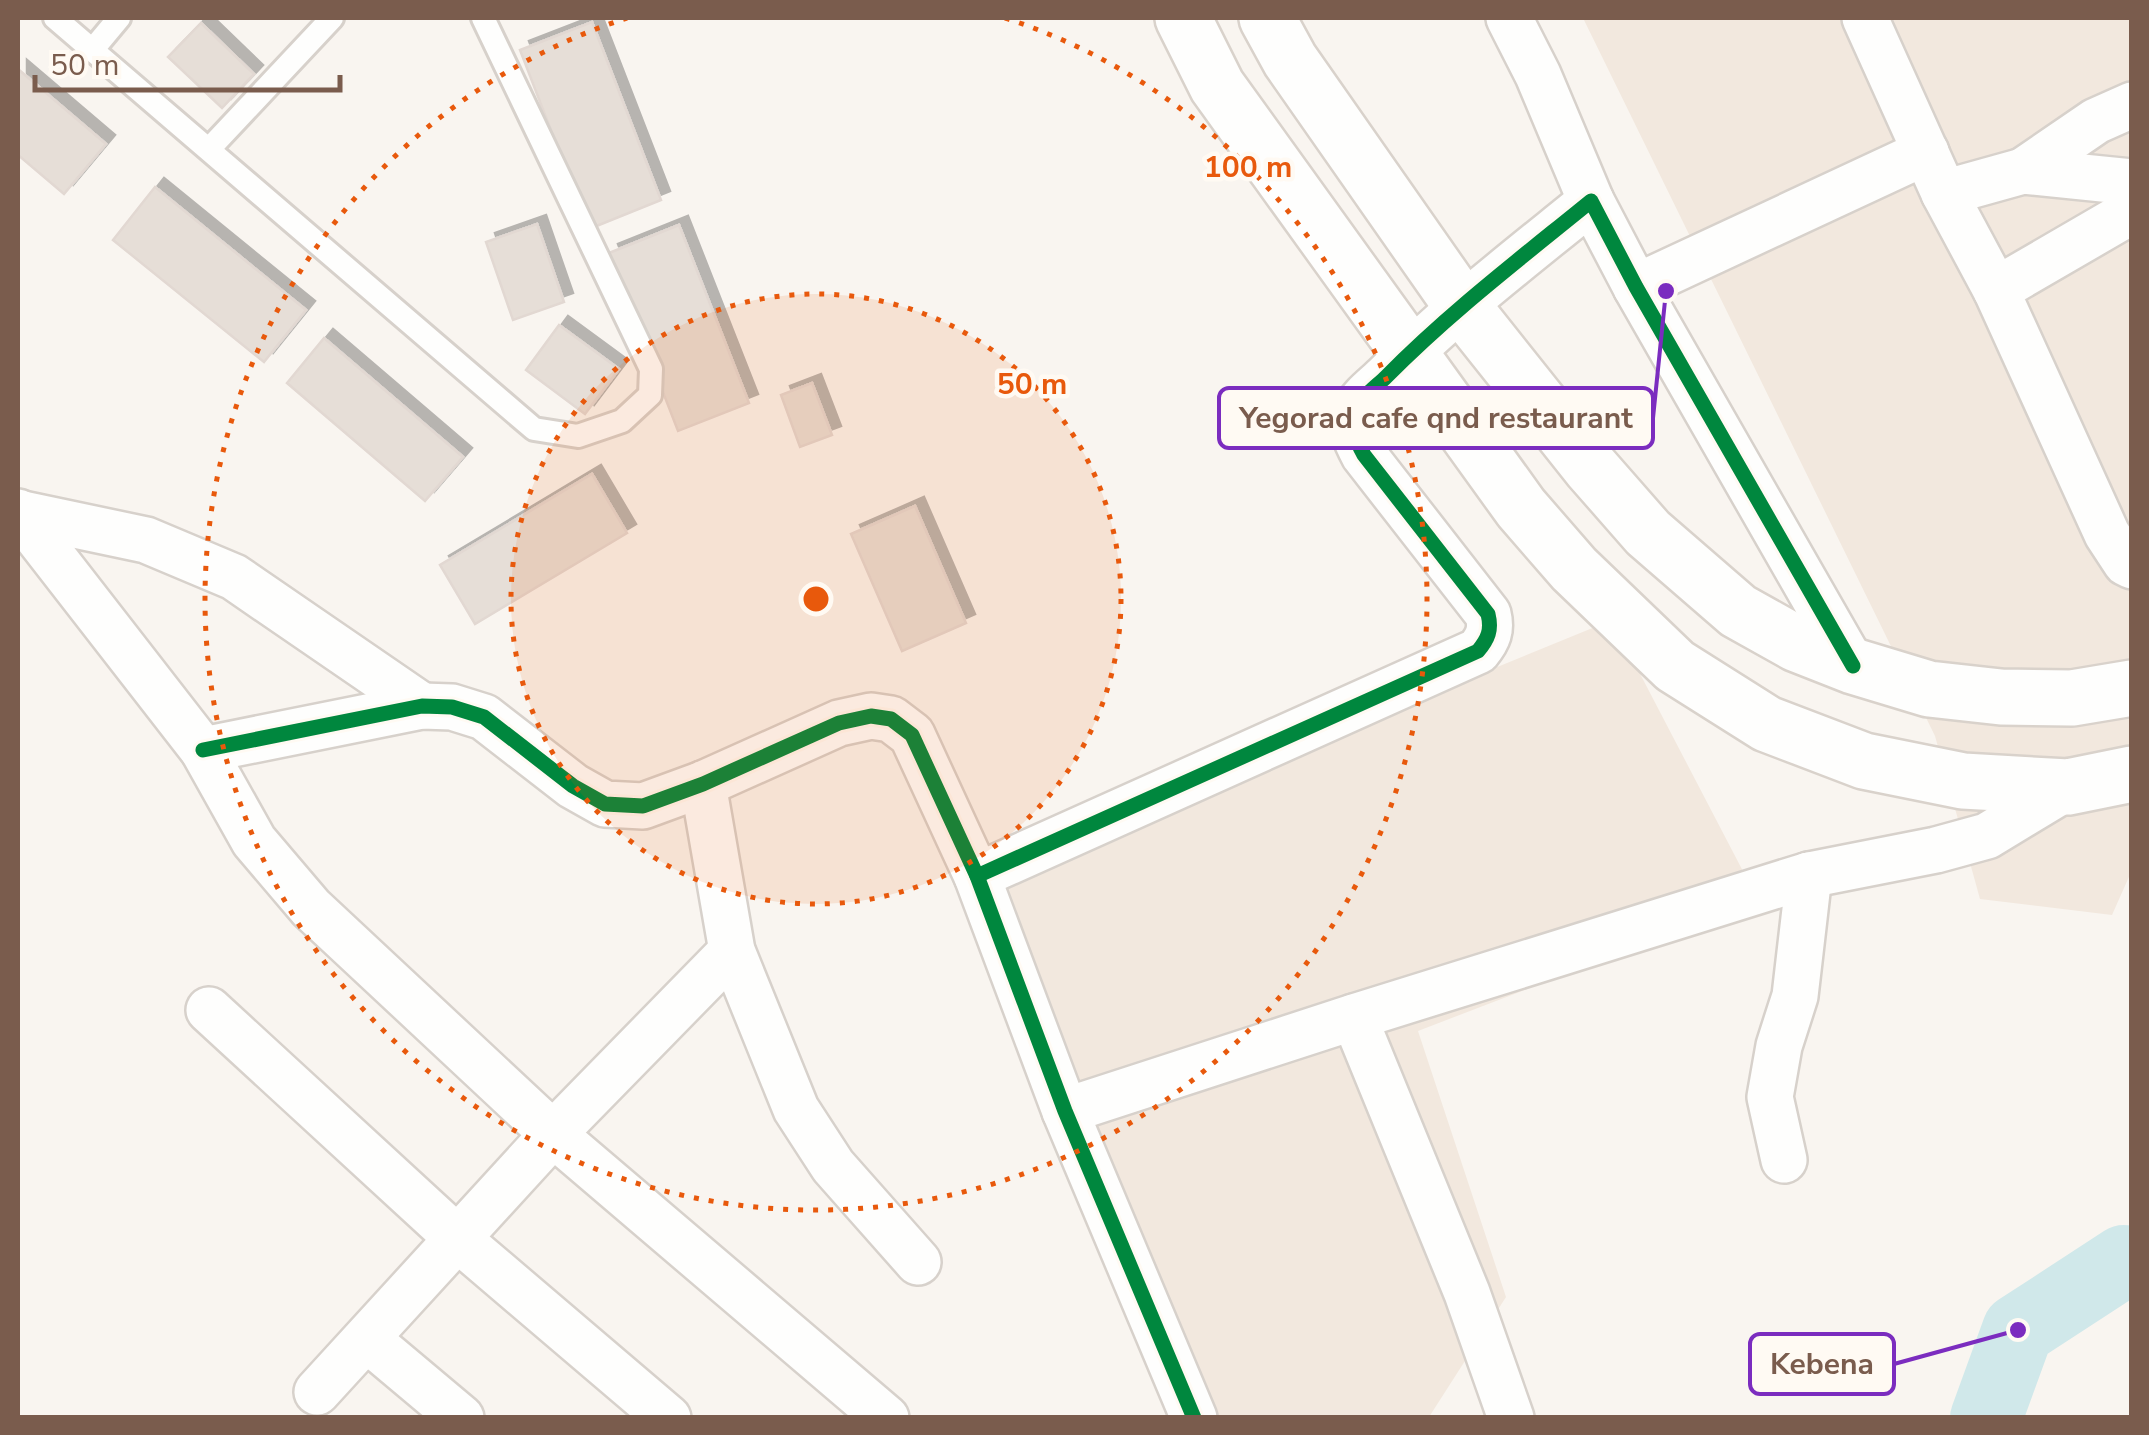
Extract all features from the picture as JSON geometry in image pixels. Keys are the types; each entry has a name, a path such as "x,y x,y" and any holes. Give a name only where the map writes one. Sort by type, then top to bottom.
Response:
{"main road":[{"path":"1183,18 1217,86 1522,508 1574,569 1675,666 1767,724 1864,761 1963,781 2068,787 2132,774"},
{"path":"1267,18 1290,60 1462,306 1648,533 1738,611 1797,644 1852,666 1929,688 2001,697 2072,698 2132,688"}],"street":[{"path":"1509,18 1538,75 1591,200 1636,287 1852,666"},
{"path":"1865,18 1944,193 1996,290 2107,534 2132,566"},
{"path":"1944,193 2024,171 2096,120 2132,105"},
{"path":"1636,287 1926,152"},
{"path":"2024,171 2132,182"},
{"path":"978,876 1478,651 1488,640 1491,626 1480,602 1364,455 1353,426 1355,408 1462,306 1591,200"},
{"path":"1996,290 2132,211"},
{"path":"18,513 146,540 234,577 422,706"},
{"path":"18,513 202,750 254,840 311,908 554,1134 886,1418"},
{"path":"202,750 422,706 452,707 484,717 573,786 605,804 643,806 703,784 839,722 870,716 891,720 912,735 978,876 1065,1111 1194,1418"},
{"path":"703,784 732,951 796,1109 833,1166 918,1262"},
{"path":"1065,1111 1354,1016 1809,875 1987,836 2068,787"},
{"path":"1784,1160 1770,1098 1779,1046 1794,996 1809,875"},
{"path":"317,1392 554,1134 732,951"},
{"path":"209,1010 458,1239 668,1418"},
{"path":"1354,1016 1468,1293 1511,1418"},
{"path":"366,1339 461,1418"}],"lane":[{"path":"56,18 534,429 578,436 622,422 650,395 651,369 483,18"},
{"path":"94,48 119,18"},
{"path":"210,148 332,18"}],"shaded area":[{"path":"1583,18 2131,18 2132,870 2112,915 1980,899 1935,736"},
{"path":"1612,620 1758,900 1418,1031 1506,1297 1429,1417 1170,1418 988,875"}],"building":[{"path":"592,22 661,200 589,229 520,50"},
{"path":"201,23 254,74 222,108 168,57"},
{"path":"18,69 106,144 64,194 18,155"},
{"path":"155,187 306,310 264,362 113,240"},
{"path":"537,224 564,302 513,320 486,242"},
{"path":"679,225 749,403 678,431 609,253"},
{"path":"559,325 619,369 585,414 526,370"},
{"path":"324,338 463,457 425,501 287,383"},
{"path":"812,383 832,435 800,447 781,395"},
{"path":"592,474 627,533 475,624 440,565"},
{"path":"915,506 966,623 902,651 851,534"}],"waterway":[{"path":"1986,1418 2018,1330 2124,1261 2132,1263"}],"cycle path":[{"path":"977,876 1478,651 1488,634 1488,614 1364,455 1353,417 1364,397 1435,331 1591,201 1636,287 1853,666"},
{"path":"203,750 422,706 452,707 484,717 573,786 605,804 643,806 703,784 839,723 871,716 891,719 912,735 977,876 1065,1111 1194,1418"}],"place":[{"name":"Yegorad cafe qnd restaurant","path":"1666,291"},
{"name":"Kebena","path":"2018,1330"}]}
